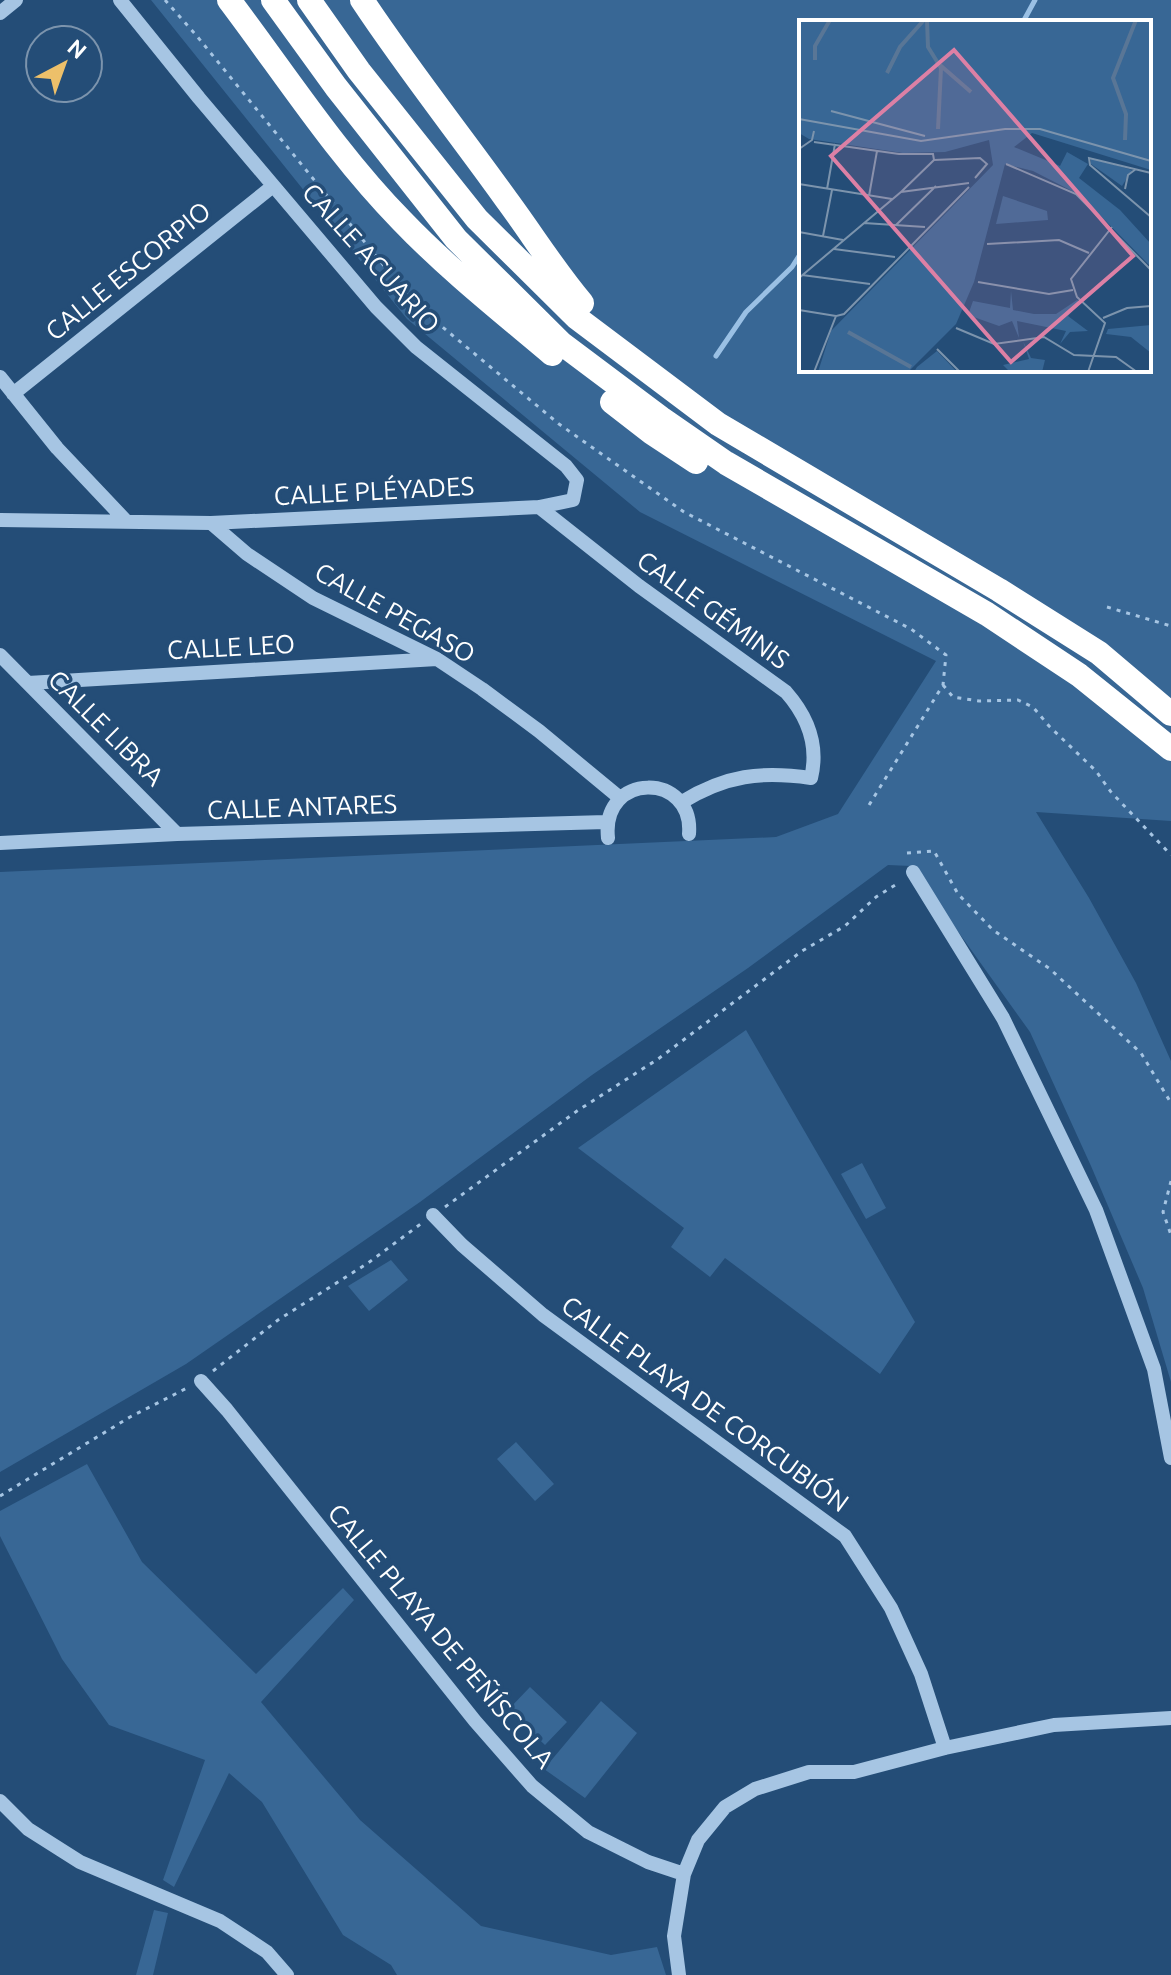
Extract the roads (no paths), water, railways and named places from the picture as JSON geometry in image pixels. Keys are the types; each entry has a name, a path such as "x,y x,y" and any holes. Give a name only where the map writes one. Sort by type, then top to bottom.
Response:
{"highway":[{"path":"229,0 350,161 399,219 443,261 554,356 652,433 721,478 794,504"},
{"path":"273,0 336,87 456,239 561,343 661,418 794,504 1013,631 1079,675 1171,749"},
{"path":"309,0 359,71 477,219 577,318 718,424 999,590 1099,653 1171,714"},
{"path":"362,0 508,201 556,273 594,317 718,424"}],"street":[{"path":"0,13 16,0"},
{"name":"CALLE ACUARIO","path":"120,0 376,307 416,347 566,466 577,480 573,500 539,507"},
{"name":"CALLE ESCORPIO","path":"13,394 273,186"},
{"path":"0,377 57,448 127,522"},
{"name":"CALLE PLÉYADES","path":"211,523 539,507"},
{"name":"CALLE GÉMINIS","path":"539,507 639,586 786,692 802,710 814,743 816,760 811,778 775,773 736,777 705,788 682,802"},
{"path":"0,520 211,523"},
{"name":"CALLE PEGASO","path":"211,523 247,554 313,598 437,659 539,731 620,798"},
{"name":"CALLE LIBRA","path":"0,655 177,834"},
{"name":"CALLE LEO","path":"28,683 437,659"},
{"path":"608,838 606,822 610,810 620,798 634,789 650,786 669,792 682,802 688,816 689,834"},
{"name":"CALLE ANTARES","path":"0,843 177,834 606,822"},
{"path":"910,875 1003,1018 1096,1210 1154,1369 1171,1458"},
{"name":"CALLE PLAYA DE CORCUBIÓN","path":"433,1215 462,1245 543,1315 845,1536 891,1608 921,1674 945,1748"},
{"name":"CALLE PLAYA DE PEÑÍSCOLA","path":"201,1381 475,1721 532,1786 588,1832 648,1862 684,1874"},
{"path":"679,1975 674,1936 684,1874 698,1840 725,1807 755,1789 809,1772 854,1772 945,1748 1054,1725 1171,1718"},
{"path":"0,1801 28,1829 80,1862 220,1921 267,1952 287,1975"}],"waterway":[{"path":"1024,20 1035,0"},
{"path":"716,356 746,312 792,267 799,256"}]}
